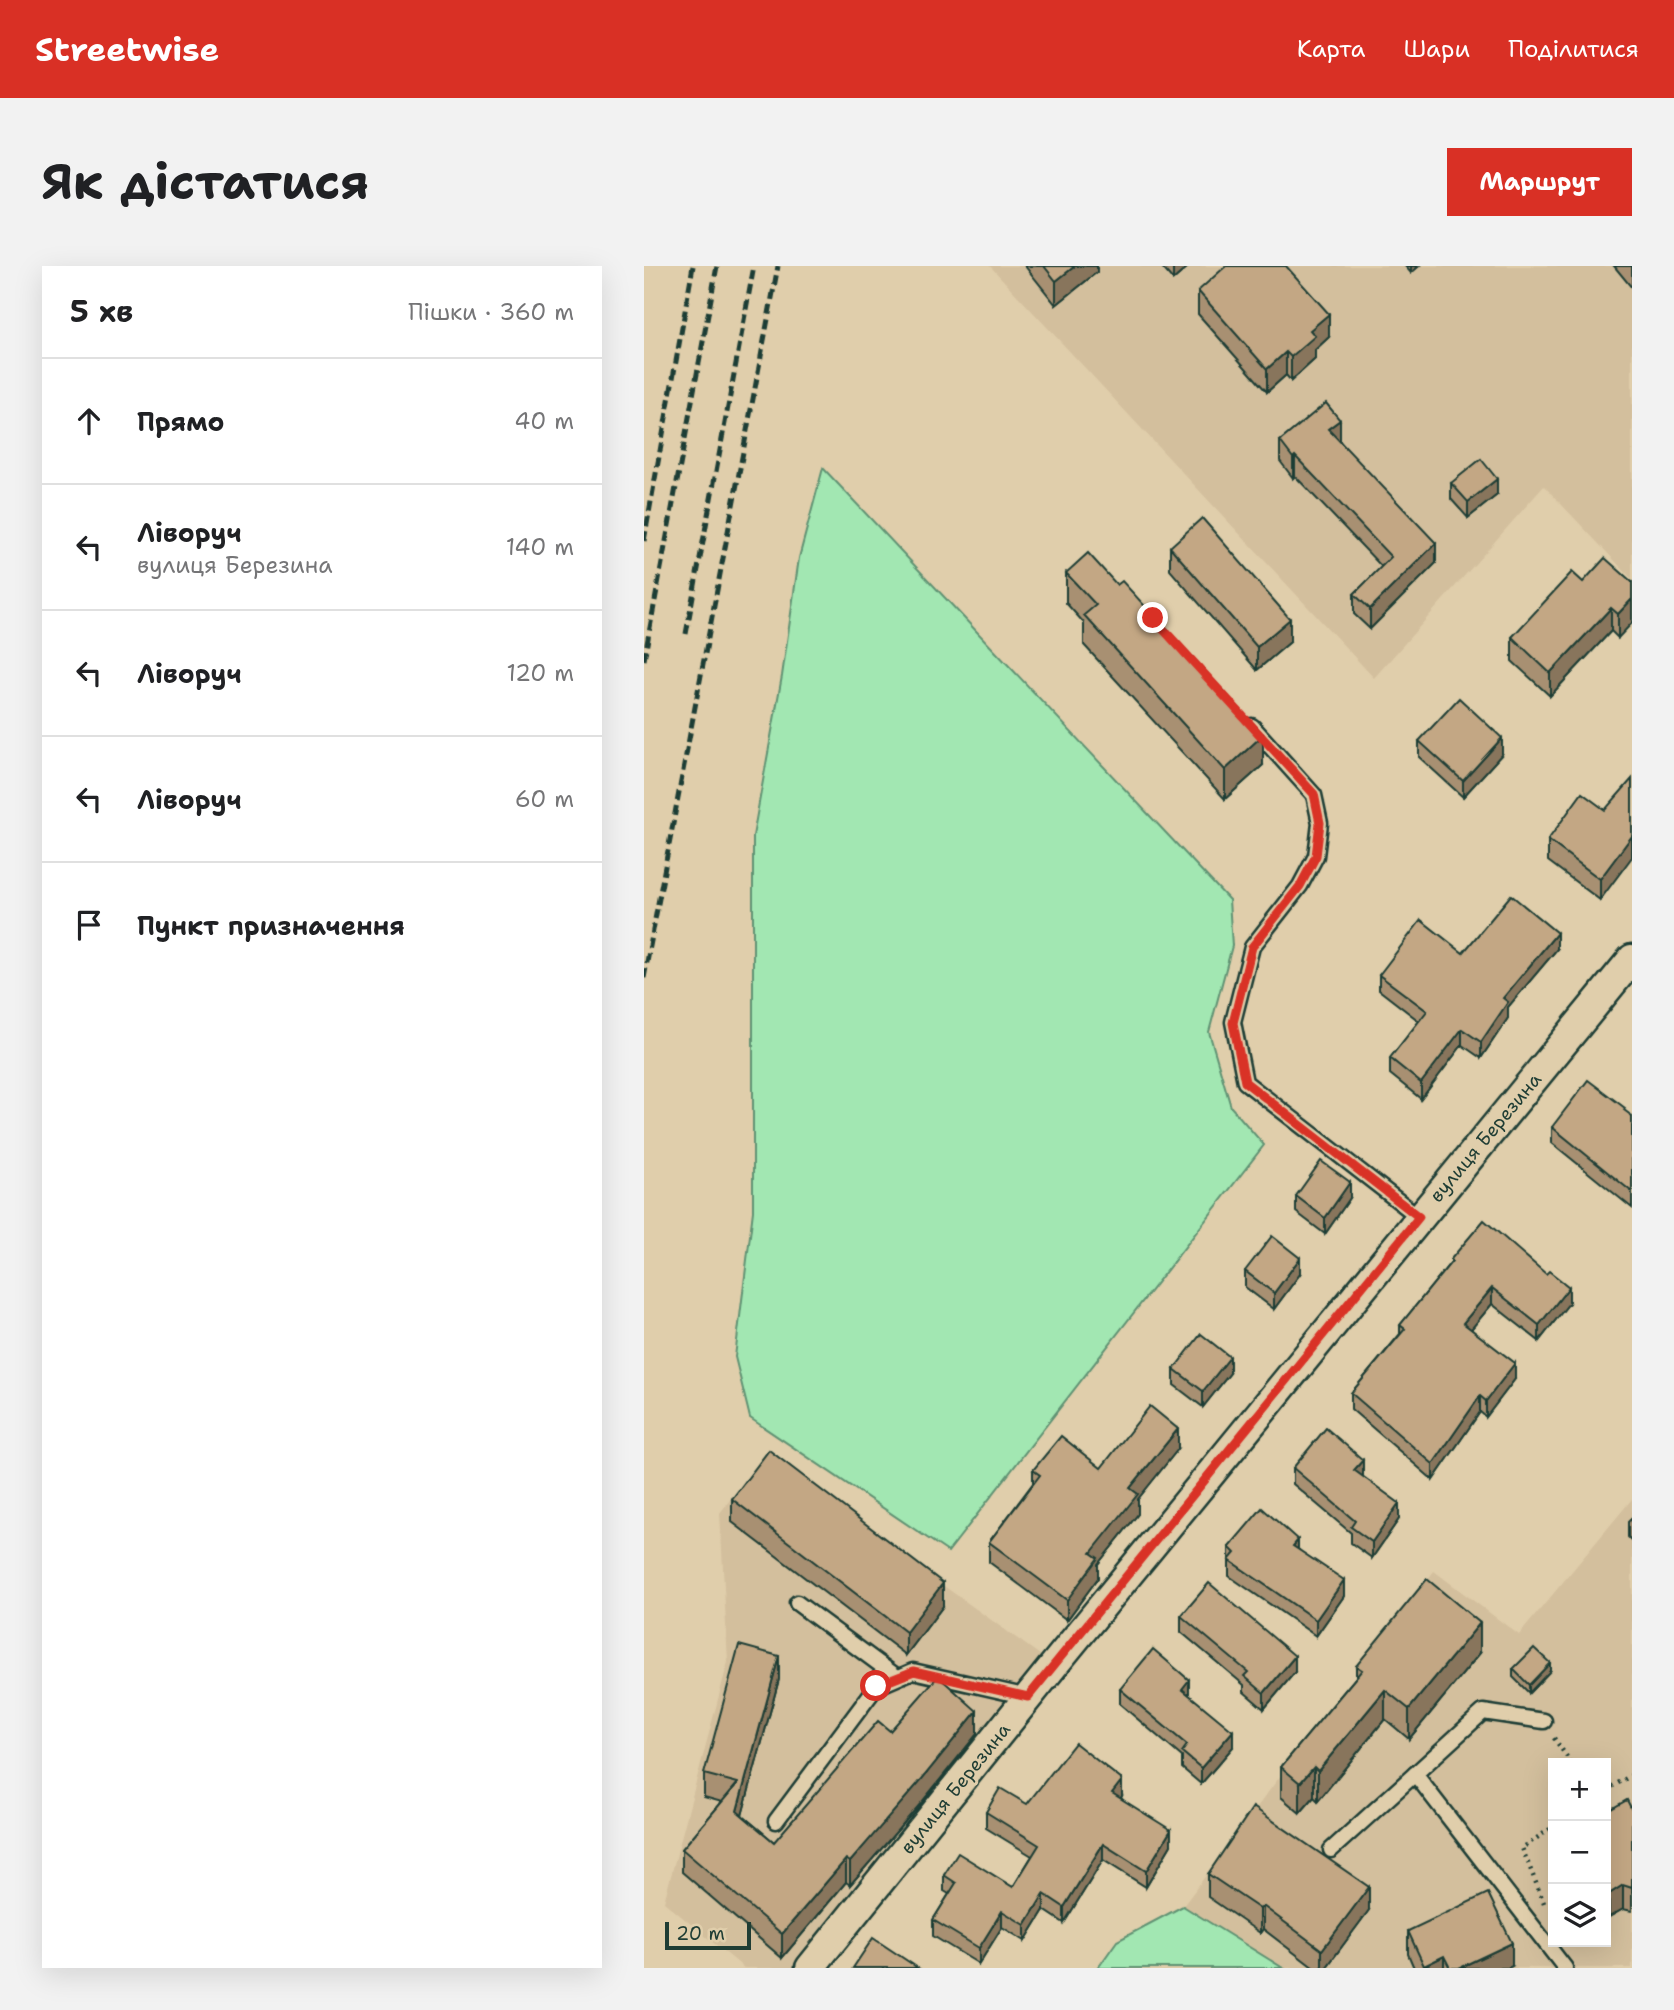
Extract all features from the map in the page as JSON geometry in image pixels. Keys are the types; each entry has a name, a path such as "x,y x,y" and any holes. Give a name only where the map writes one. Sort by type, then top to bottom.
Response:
{"street":[{"name":"вулиця Березина","path":"810,1968 1419,1217 1632,959"}],"lane":[{"path":"1242,716 1314,794 1320,823 1316,856 1300,886 1252,947 1233,1023 1245,1082 1419,1217"},
{"path":"797,1603 897,1677"},
{"path":"776,1821 876,1686 914,1671 1028,1697"},
{"path":"1331,1850 1483,1712 1544,1721"},
{"path":"1415,1774 1565,1968"}],"path":[{"path":"1544,1721 1568,1758"},
{"path":"1611,1789 1632,1775"},
{"path":"1548,1830 1522,1848 1548,1913"}],"shaded area":[{"path":"990,266 1632,266 1632,579 1544,486 1374,678"},
{"path":"763,1456 1054,1665 810,1968 744,1968 664,1902 728,1662 720,1513"},
{"path":"1632,1499 1632,1968 1283,1968 1183,1906 1434,1571 1519,1635"}],"green space":[{"path":"823,468 1229,900 1232,946 1209,1032 1231,1107 1264,1145 948,1552 750,1418 735,1357 753,1211 753,836 782,676 799,558"},
{"path":"1183,1906 1283,1968 1098,1968 1117,1941"}],"building":[{"path":"1044,266 1075,266 1056,281"},
{"path":"1226,266 1286,266 1329,314 1310,330 1315,336 1291,357 1286,352 1267,369 1198,291"},
{"path":"1326,403 1340,420 1328,429 1436,543 1370,609 1354,594 1391,557 1295,456 1293,458 1280,441"},
{"path":"1481,459 1497,479 1468,502 1451,483"},
{"path":"1202,518 1290,619 1257,647 1170,547"},
{"path":"1088,553 1117,585 1122,581 1263,735 1225,770 1084,615 1096,605 1066,573"},
{"path":"1605,558 1632,582 1632,599 1618,614 1611,608 1550,673 1512,637 1572,572 1583,582"},
{"path":"1459,698 1502,738 1463,781 1419,741"},
{"path":"1632,779 1632,836 1600,879 1548,840 1582,793 1605,810"},
{"path":"1511,895 1557,933 1503,998 1508,1002 1481,1042 1462,1029 1421,1083 1390,1058 1427,1011 1379,975 1421,920 1463,953"},
{"path":"1588,1080 1632,1116 1632,1192 1552,1127"},
{"path":"1321,1161 1350,1182 1325,1218 1296,1196"},
{"path":"1484,1220 1546,1274 1549,1271 1569,1287 1539,1325 1492,1288 1463,1323 1515,1363 1486,1401 1480,1396 1433,1464 1351,1393 1405,1329 1400,1325"},
{"path":"1272,1236 1300,1258 1274,1293 1245,1271"},
{"path":"1201,1334 1230,1357 1203,1391 1174,1369"},
{"path":"1150,1406 1178,1429 1130,1488 1138,1494 1091,1553 1098,1558 1067,1600 989,1542 1040,1475 1033,1470 1061,1436 1101,1468"},
{"path":"1326,1428 1363,1460 1354,1470 1399,1503 1372,1542 1351,1527 1355,1521 1293,1468"},
{"path":"769,1450 943,1583 906,1632 732,1499"},
{"path":"1262,1508 1298,1540 1293,1546 1344,1580 1316,1620 1229,1560 1235,1553 1229,1547"},
{"path":"1427,1579 1480,1623 1409,1709 1385,1690 1318,1771 1314,1767 1300,1783 1281,1767 1362,1670 1356,1666"},
{"path":"1209,1583 1295,1656 1264,1693 1244,1676 1248,1672 1181,1616"},
{"path":"739,1645 779,1656 737,1811 774,1842 878,1721 890,1731 938,1676 977,1711 850,1862 846,1859 782,1934 682,1849 738,1783 704,1774"},
{"path":"1534,1648 1550,1663 1529,1685 1513,1669"},
{"path":"1153,1649 1189,1680 1182,1689 1233,1731 1201,1768 1182,1752 1187,1745 1120,1689"},
{"path":"1075,1743 1122,1780 1112,1793 1171,1830 1146,1871 1103,1844 1064,1907 1044,1894 1025,1925 1002,1911 979,1948 933,1920 956,1883 944,1875 958,1853 1013,1887 1039,1845 986,1812 1000,1788 1027,1804"},
{"path":"1627,1800 1632,1810 1632,1888 1623,1885 1611,1893 1611,1821 1611,1809"},
{"path":"1253,1807 1369,1887 1322,1950 1263,1906 1260,1909 1208,1874"},
{"path":"1488,1893 1512,1943 1459,1968 1450,1968 1444,1956 1424,1966 1408,1931"},
{"path":"873,1938 918,1968 853,1968"}],"railway":[{"path":"644,541 693,266"},
{"path":"644,660 717,266"},
{"path":"686,634 754,266"},
{"path":"644,978 778,266"}],"route":[{"path":"876,1686 914,1671 1028,1697 1419,1217 1245,1082 1233,1023 1252,947 1300,886 1316,856 1320,823 1314,794 1153,618"}]}
